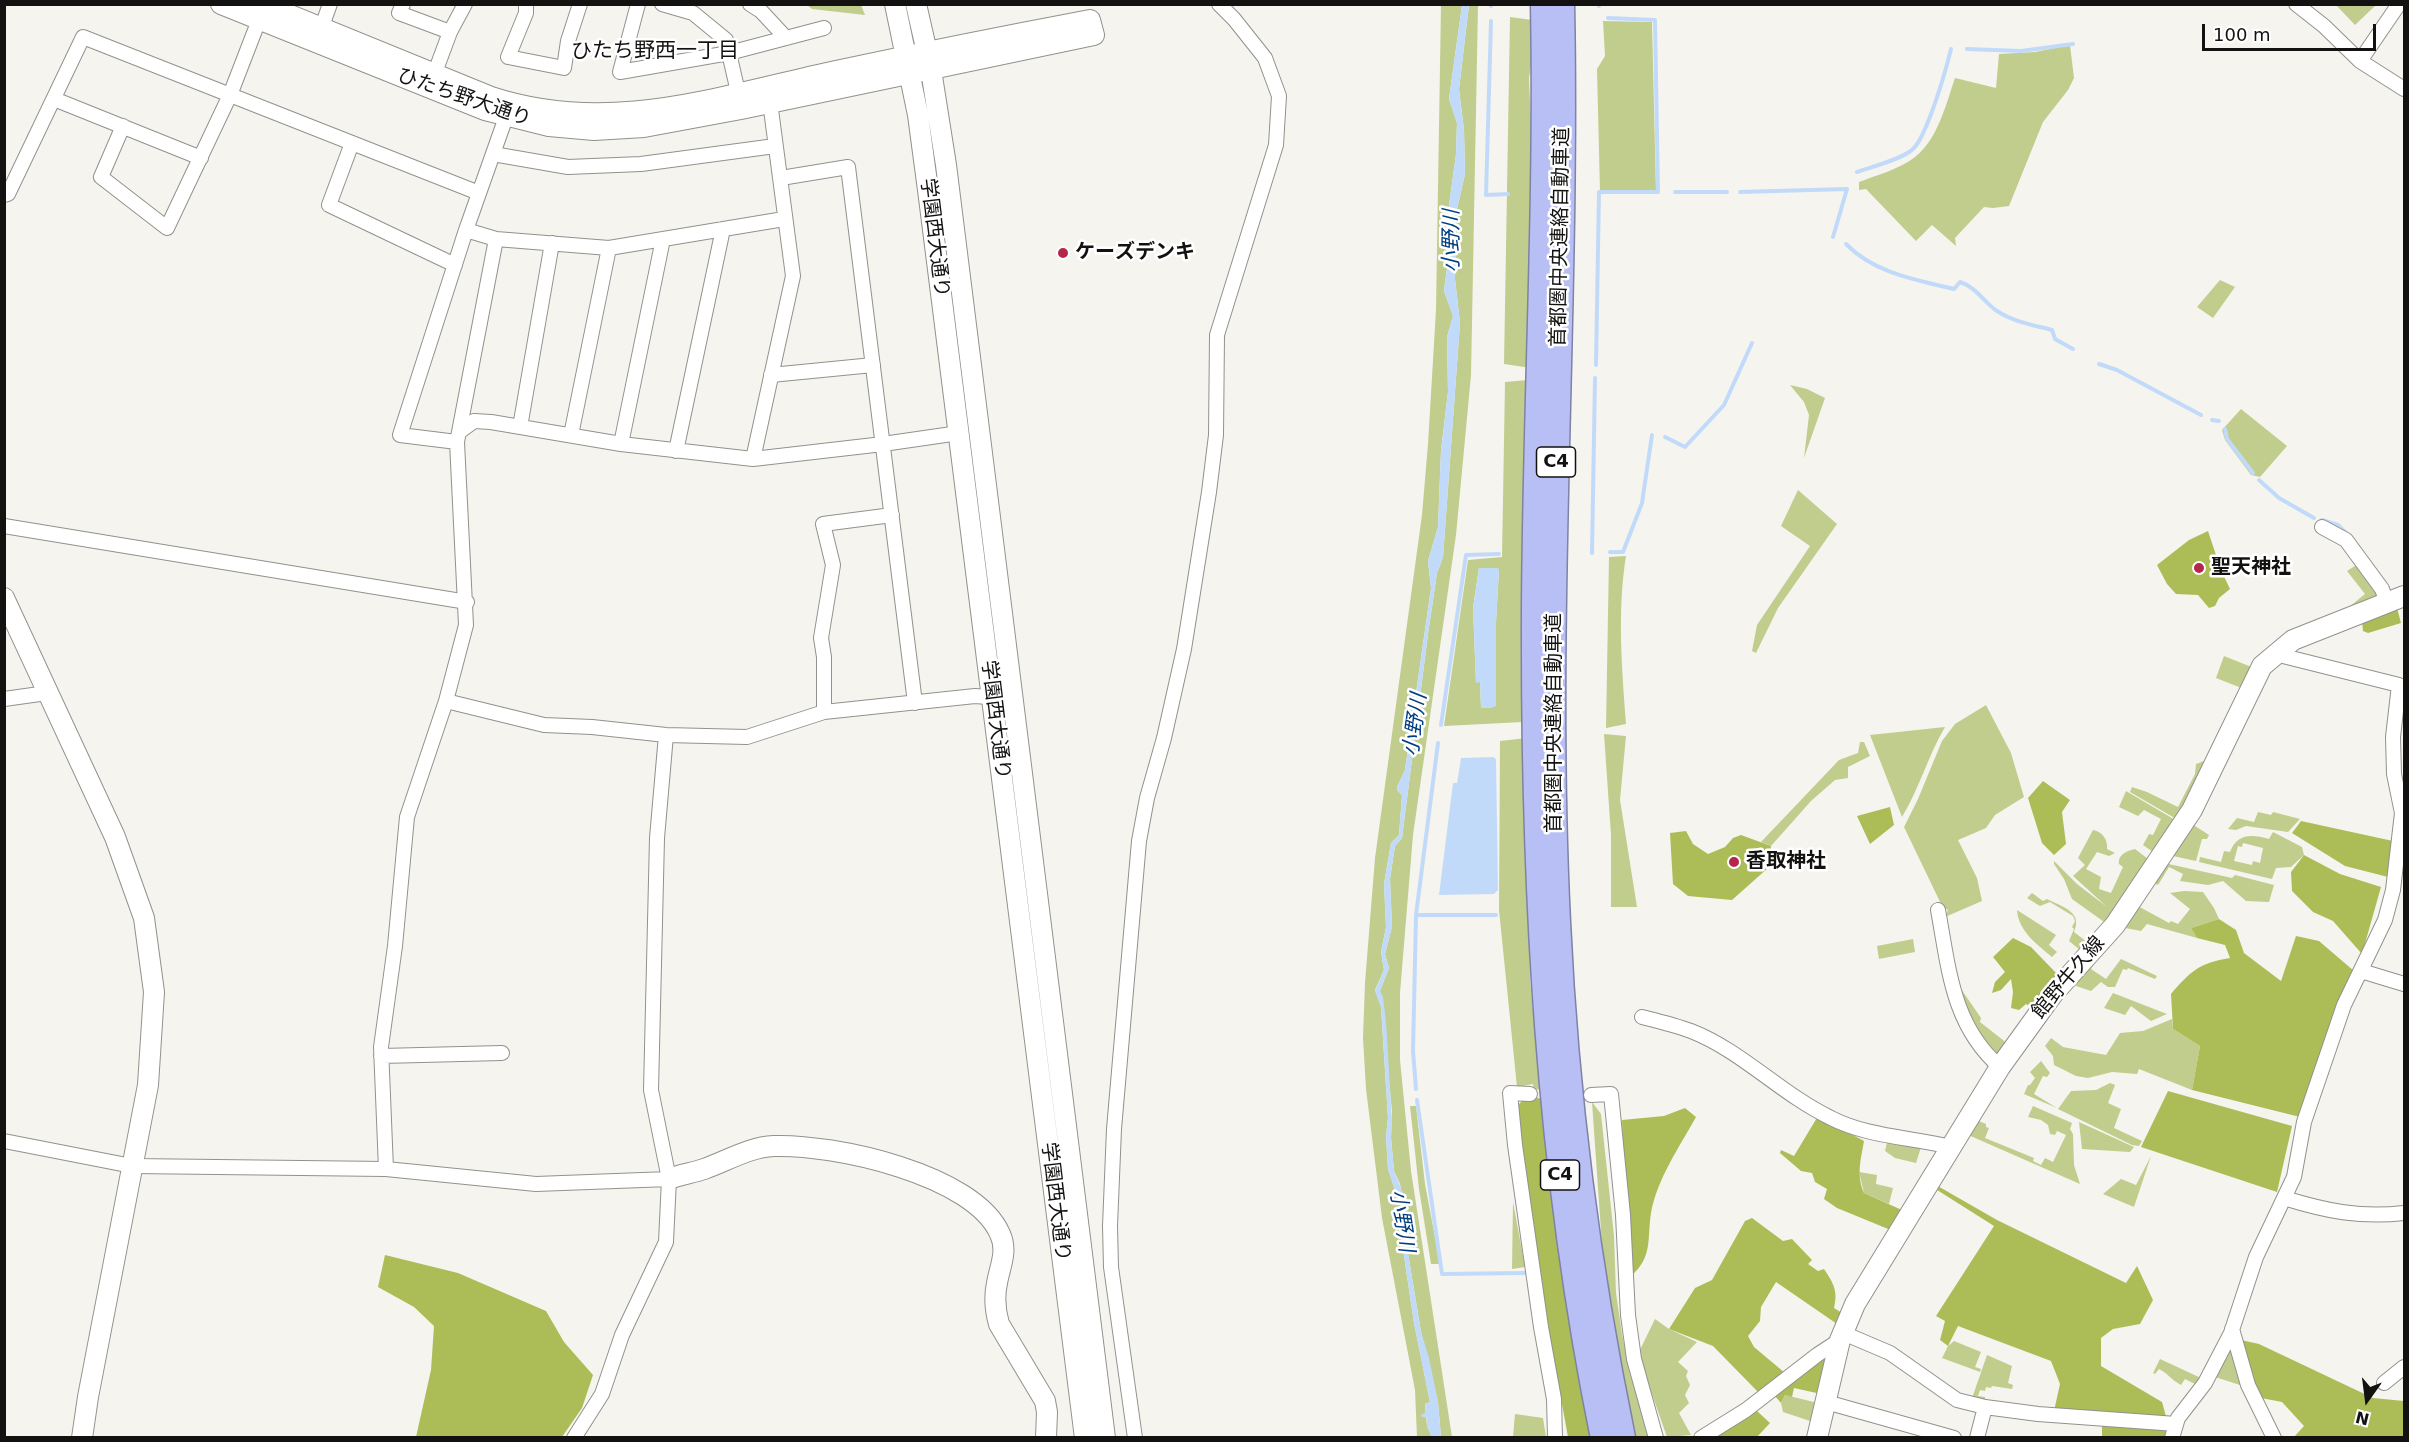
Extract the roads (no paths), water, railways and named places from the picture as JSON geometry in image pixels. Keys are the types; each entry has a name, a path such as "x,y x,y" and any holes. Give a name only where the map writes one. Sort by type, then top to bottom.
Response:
{"highway":[{"name":"首都圏中央連絡自動車道","path":"1543,4 1543,203 1534,610 1539,909 1545,1011 1561,1185 1584,1338 1603,1437"},
{"name":"首都圏中央連絡自動車道","path":"1562,4 1563,144 1554,613 1558,920 1568,1075 1581,1184 1606,1353 1623,1437"}],"main road":[{"name":"ひたち野大通り","path":"221,4 321,28 434,75 512,104 569,114 644,112 738,92 909,65"},
{"name":"学園西大通り","path":"895,4 909,65 923,147 1085,1437"},
{"name":"学園西大通り","path":"916,4 929,60 946,165 1105,1437"},
{"name":"ひたち野大通り","path":"261,12 464,103 506,117 549,126 618,129 668,123 770,102 929,60"},
{"path":"1090,20 1094,35 929,60 1090,20"},
{"path":"4,598 115,837 144,918 154,993 148,1085 82,1437"},
{"name":"館野牛久線","path":"1817,1437 1842,1336 1855,1304 2000,1067 2052,995 2115,925 2192,810 2261,668 2293,640 2396,599"},
{"path":"669,1179 771,1146 801,1146 841,1152 889,1164 933,1179 964,1195 989,1218 999,1231 1004,1245 996,1285 995,1312 999,1324 1045,1401 1046,1437"}],"street":[{"path":"321,28 330,4"},
{"path":"403,4 399,13 450,32"},
{"path":"434,75 450,32 465,4"},
{"path":"526,4 526,13 507,57 564,68 568,41 580,4"},
{"path":"638,4 620,72 729,53 824,28"},
{"path":"662,4 685,7 726,40 738,92"},
{"path":"750,4 761,11 786,38"},
{"path":"1135,1437 1112,1267 1110,1226 1114,1129 1139,842 1147,798 1164,738 1184,649 1206,514 1216,435 1217,335 1276,145 1279,96 1265,58 1219,4"},
{"path":"2296,4 2324,26 2360,62 2404,89"},
{"path":"2360,62 2399,4"},
{"path":"123,126 101,177 167,228 230,95 261,12"},
{"path":"4,195 8,194 83,37 479,193"},
{"path":"54,99 201,158"},
{"path":"753,459 792,276 770,102"},
{"path":"506,117 466,230 400,435 458,437 474,422 520,427 621,444 753,459 959,433"},
{"path":"352,143 329,205 455,265"},
{"path":"493,154 568,167 641,164 776,146"},
{"path":"781,178 848,167 915,703"},
{"path":"466,230 496,239 609,248 784,219"},
{"path":"676,451 723,229"},
{"path":"386,1169 381,1056 395,946 407,817 446,701 466,625 467,602 458,437 496,239"},
{"path":"621,444 663,239"},
{"path":"520,427 552,243"},
{"path":"571,435 609,248"},
{"path":"771,375 873,365"},
{"path":"824,712 824,657 821,638 833,565 823,524 892,515"},
{"path":"4,526 467,602"},
{"path":"2322,527 2346,540 2382,589 2396,599"},
{"path":"1701,1437 1746,1410 1842,1336 1890,1353 1948,1395 1985,1407 2174,1431 2205,1383 2232,1329 2256,1257 2296,1170 2298,1143 2323,1061 2344,1005 2385,920 2393,890 2402,813 2394,764 2393,737 2398,685 2275,654"},
{"path":"4,699 47,693"},
{"path":"446,701 544,725 592,727 666,735 747,737 824,712 975,696 1012,699"},
{"path":"574,1437 602,1394 622,1335 666,1242 669,1179 651,1090 657,838 666,735"},
{"path":"1938,910 1958,1008 1986,1055 2000,1067"},
{"path":"2361,971 2404,984"},
{"path":"1642,1017 1690,1031 1709,1040 1820,1113 1848,1126 1951,1147"},
{"path":"381,1056 502,1053"},
{"path":"1530,1094 1510,1093 1540,1327 1554,1399 1555,1437"},
{"path":"1591,1095 1611,1094 1623,1215 1628,1315 1635,1359 1656,1437"},
{"path":"4,1141 132,1166 386,1169 536,1184 669,1179"},
{"path":"2284,1198 2342,1214 2371,1216 2404,1213"},
{"path":"2232,1329 2248,1385 2274,1437"},
{"path":"2384,1383 2404,1369"},
{"path":"1826,1402 1954,1437"},
{"path":"1977,1437 1985,1407"}],"water":[{"name":"小野川","path":"1462,5 1469,5 1459,89 1464,130 1465,174 1456,214 1455,279 1460,323 1443,557 1437,573 1428,634 1402,838 1395,846 1390,879 1392,927 1385,954 1389,968 1380,991 1383,997 1386,1022 1394,1171 1404,1196 1404,1229 1421,1332 1438,1402 1441,1437 1432,1438 1427,1426 1427,1418 1420,1416 1426,1412 1425,1404 1430,1402 1414,1323 1400,1229 1400,1205 1388,1169 1386,1137 1388,1118 1381,1007 1375,991 1384,970 1381,952 1386,927 1384,884 1391,843 1399,835 1402,795 1397,787 1405,770 1431,588 1428,561 1438,527 1441,450 1448,392 1447,337 1453,316 1444,291 1448,260 1448,213 1456,154 1457,123 1449,99"},
{"path":"1479,568 1499,570 1496,622 1496,706 1491,708 1481,708 1480,682 1476,683 1473,608"},
{"path":"1493,757 1496,759 1498,890 1494,894 1439,895 1453,783 1457,783 1461,758"}],"waterway":[{"path":"1596,365 1599,192 1658,192 1655,20 1608,18"},
{"path":"1491,21 1486,195 1508,194"},
{"path":"1967,49 2021,51 2073,44"},
{"path":"1857,172 1895,159 1913,149 1930,117 1951,49"},
{"path":"1740,192 1847,189 1833,237"},
{"path":"1675,192 1727,192"},
{"path":"1846,244 1869,262 1896,274 1954,289 1960,282 1966,284 2003,315 2052,330 2055,339 2073,349"},
{"path":"1665,437 1685,447 1724,405 1752,343"},
{"path":"2099,364 2117,370 2201,415"},
{"path":"1592,553 1595,378"},
{"path":"2212,420 2219,421"},
{"path":"2225,429 2227,439 2253,473"},
{"path":"1610,552 1623,552 1642,503 1652,435"},
{"path":"2259,480 2279,498 2314,518"},
{"path":"2322,520 2338,525 2347,534"},
{"path":"1441,725 1466,555 1499,554"},
{"path":"1416,1089 1413,1051 1416,915 1438,743"},
{"path":"1416,915 1496,915"},
{"path":"1417,1100 1442,1274 1525,1273"}],"place":[{"name":"ケーズデンキ","path":"1063,253"},
{"name":"聖天神社","path":"2199,568"},
{"name":"香取神社","path":"1734,862"}],"district":[{"name":"ひたち野西一丁目","path":"655,52"}]}
